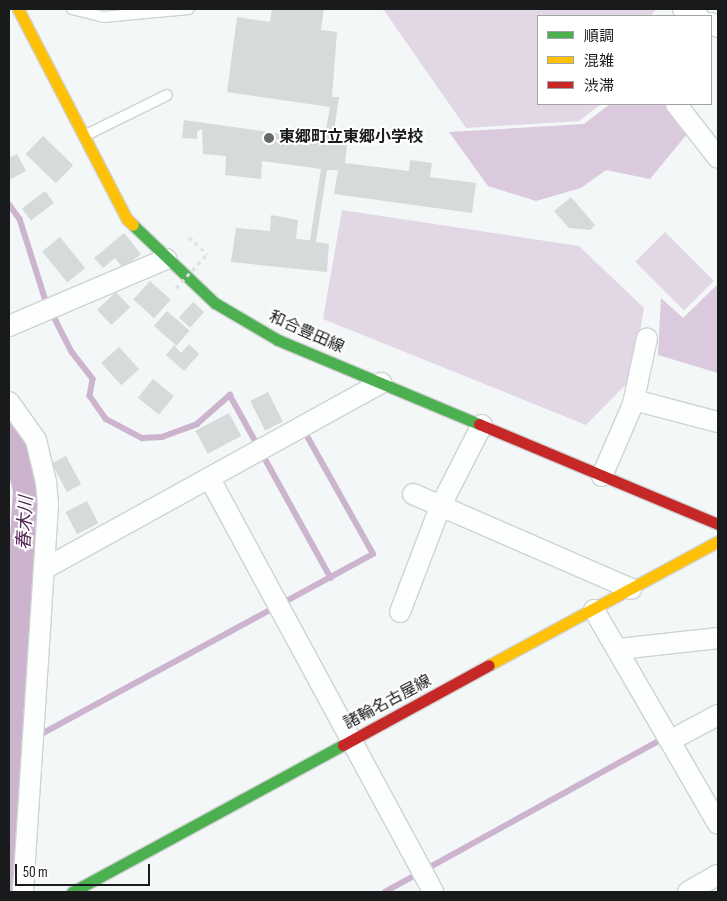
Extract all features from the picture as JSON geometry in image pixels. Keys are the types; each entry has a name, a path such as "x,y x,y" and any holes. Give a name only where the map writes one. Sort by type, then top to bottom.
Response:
{"main road":[{"name":"和合豊田線","path":"18,9 82,137 127,219 166,259 215,303 249,326 718,524"},
{"name":"諸輪名古屋線","path":"72,892 718,541"}],"street":[{"path":"683,9 696,15"},
{"path":"677,105 718,158"},
{"path":"9,326 166,259"},
{"path":"602,476 634,400 647,338"},
{"path":"46,568 381,383"},
{"path":"634,400 718,422"},
{"path":"9,402 27,423 41,455 48,505 46,568 23,892"},
{"path":"400,612 440,507 482,425"},
{"path":"210,479 433,892"},
{"path":"413,494 631,589"},
{"path":"594,610 619,649 718,824"},
{"path":"619,649 718,638"},
{"path":"671,740 718,715"},
{"path":"688,892 718,875"}],"lane":[{"path":"72,9 104,17 189,9"},
{"path":"82,137 166,95"}],"path":[{"path":"176,288 207,254 189,237"}],"shaded area":[{"path":"383,9 656,9 652,15 537,15 537,105 600,105 579,121 466,128"},
{"path":"609,105 668,105 687,134 650,179 606,170 581,188 536,201 488,186 449,132 584,124"},
{"path":"342,210 579,246 644,308 632,378 586,425 323,319"},
{"path":"665,232 714,281 684,310 635,262"},
{"path":"718,284 718,373 658,355 661,298 683,318"}],"building":[{"path":"272,9 324,9 321,30 337,32 332,97 339,97 332,144 347,145 345,163 409,171 410,160 432,163 430,177 476,183 472,213 334,194 338,170 327,170 316,242 329,244 327,272 231,262 236,228 270,231 271,215 298,220 296,239 310,240 321,169 262,161 261,179 225,175 226,156 203,154 202,129 197,132 197,139 182,138 184,120 324,140 330,107 227,92 237,17 270,22"},
{"path":"43,136 73,165 56,183 26,154"},
{"path":"17,154 26,171 9,180 9,158"},
{"path":"45,191 54,203 31,220 22,208"},
{"path":"571,197 595,225 590,230 569,228 554,211"},
{"path":"124,233 141,254 123,268 115,258 103,268 94,258"},
{"path":"60,237 85,268 67,283 42,251"},
{"path":"150,281 171,300 154,318 133,300"},
{"path":"116,292 130,307 111,325 97,310"},
{"path":"193,302 204,312 190,328 179,318"},
{"path":"167,311 190,331 177,346 154,326"},
{"path":"189,344 199,354 184,371 166,355 174,345 181,353"},
{"path":"119,347 139,369 121,385 101,363"},
{"path":"153,379 174,396 159,415 138,398"},
{"path":"268,392 283,421 265,430 250,401"},
{"path":"229,413 241,436 208,454 195,431"},
{"path":"66,456 81,484 67,492 52,464"},
{"path":"87,501 98,523 77,534 66,512"}],"waterway":[{"path":"9,204 20,219 46,301 72,352 93,379 90,396 106,419 142,438 162,437 197,424 230,395 331,578"},
{"name":"春木川","path":"9,431 17,441 29,489 13,748 9,889"},
{"path":"38,736 373,554 305,433"},
{"path":"385,892 664,738"},
{"path":"13,748 29,740"}],"traffic: fast":[{"path":"133,225 215,303 278,340 479,424"},
{"path":"72,892 343,745"}],"traffic: slow":[{"path":"18,9 127,219 133,225"},
{"path":"489,665 718,541"}],"traffic: jam":[{"path":"479,424 718,524"},
{"path":"343,745 489,665"}],"place":[{"name":"東郷町立東郷小学校","path":"269,138"}]}
